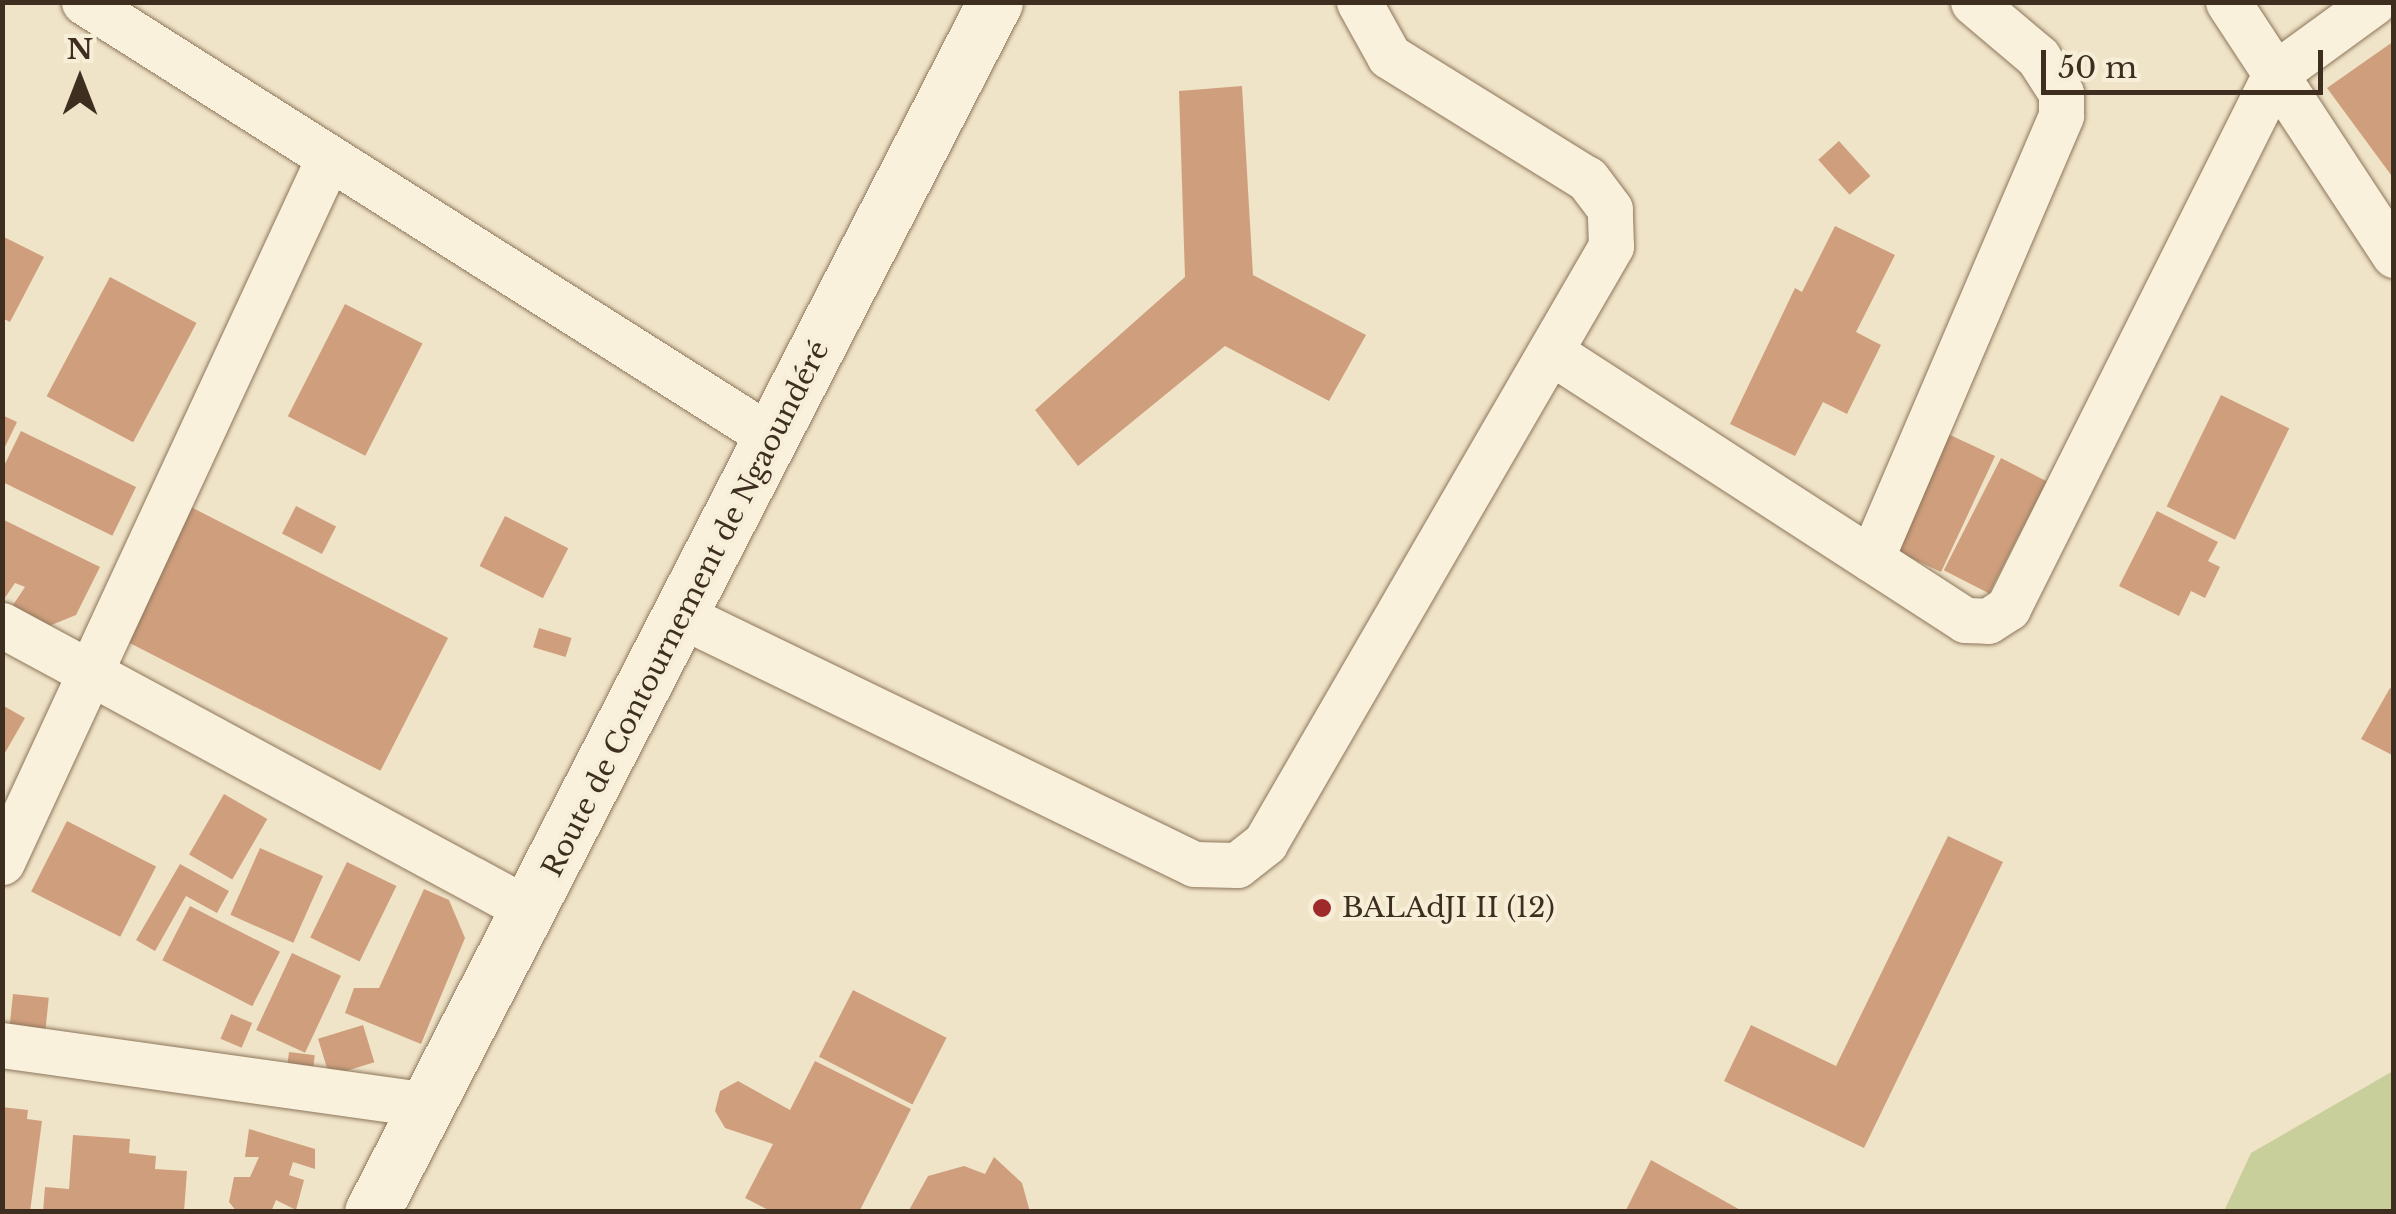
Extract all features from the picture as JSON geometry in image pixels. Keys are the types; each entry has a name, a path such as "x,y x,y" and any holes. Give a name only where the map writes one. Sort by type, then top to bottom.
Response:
{"street":[{"path":"84,2 774,440"},
{"name":"Route de Contournement de Ngaoundéré","path":"372,1212 424,1104 532,911 678,614 774,440 995,2"},
{"path":"678,614 1194,864 1236,865 1264,843 1611,246 1610,209 1586,179 1389,56 1359,2"},
{"path":"1871,559 2061,115 2060,93 2038,57 1973,2"},
{"path":"2228,2 2394,255"},
{"path":"1551,352 1965,620 1988,621 2008,608 2275,74 2374,2"},
{"path":"2,862 94,674 329,158"},
{"path":"2,625 532,911"},
{"path":"2,1045 424,1104"}],"green space":[{"path":"2393,1071 2393,1211 2224,1211 2251,1153"}],"building":[{"path":"2394,41 2394,179 2327,88"},
{"path":"1242,86 1253,275 1366,335 1329,401 1225,346 1078,466 1035,410 1185,277 1179,91"},
{"path":"1839,141 1870,176 1850,195 1818,160"},
{"path":"1835,226 1895,255 1856,332 1881,345 1847,414 1823,402 1795,456 1730,424 1795,288 1802,292"},
{"path":"2,236 44,257 10,322 2,318"},
{"path":"110,277 197,323 133,442 47,396"},
{"path":"345,304 423,343 365,456 288,416"},
{"path":"2221,395 2289,428 2235,540 2167,506"},
{"path":"2,415 17,422 2,453"},
{"path":"21,431 136,487 112,536 2,482 2,470"},
{"path":"1948,434 1995,456 1941,572 1894,550"},
{"path":"2001,458 2046,481 1989,593 1944,570"},
{"path":"187,505 448,638 380,771 119,638"},
{"path":"296,506 336,526 322,554 282,534"},
{"path":"2157,511 2218,542 2208,561 2220,567 2205,598 2191,591 2179,616 2119,586"},
{"path":"505,516 568,548 543,598 480,566"},
{"path":"2,519 100,567 76,615 44,628 11,608 25,587 15,583 2,602"},
{"path":"539,628 572,638 566,657 533,647"},
{"path":"2390,688 2394,691 2394,756 2361,739"},
{"path":"2,705 25,718 2,758"},
{"path":"224,794 267,819 232,880 189,855"},
{"path":"67,821 156,866 120,937 31,891"},
{"path":"1948,836 2003,862 1864,1148 1724,1081 1751,1025 1836,1066"},
{"path":"260,848 323,876 293,943 230,915"},
{"path":"347,862 396,886 360,962 310,937"},
{"path":"180,864 229,891 217,913 186,896 155,951 136,940"},
{"path":"424,889 449,900 465,938 421,1044 345,1013 354,988 379,988"},
{"path":"190,906 280,952 252,1006 162,960"},
{"path":"292,953 341,976 305,1053 256,1030"},
{"path":"853,990 947,1038 913,1104 819,1057"},
{"path":"13,994 49,998 45,1034 9,1030"},
{"path":"231,1014 252,1023 242,1048 220,1039"},
{"path":"363,1025 374,1062 329,1076 318,1039"},
{"path":"289,1052 315,1055 312,1079 286,1076"},
{"path":"815,1061 911,1109 859,1212 772,1212 745,1198 773,1144 725,1128 715,1111 720,1091 738,1081 790,1110"},
{"path":"2,1107 28,1110 27,1119 42,1121 30,1212 2,1212"},
{"path":"249,1129 315,1149 315,1169 293,1162 289,1175 304,1180 296,1210 276,1200 271,1212 237,1212 229,1202 234,1177 250,1177 259,1157 245,1157"},
{"path":"73,1135 130,1139 129,1153 156,1156 155,1169 187,1171 184,1212 43,1212 45,1187 69,1189"},
{"path":"994,1157 1022,1183 1030,1212 908,1212 928,1176 964,1166 985,1174"},
{"path":"1651,1160 1744,1212 1625,1212"}],"place":[{"name":"BALAdJI II (12)","path":"1322,908"}]}
